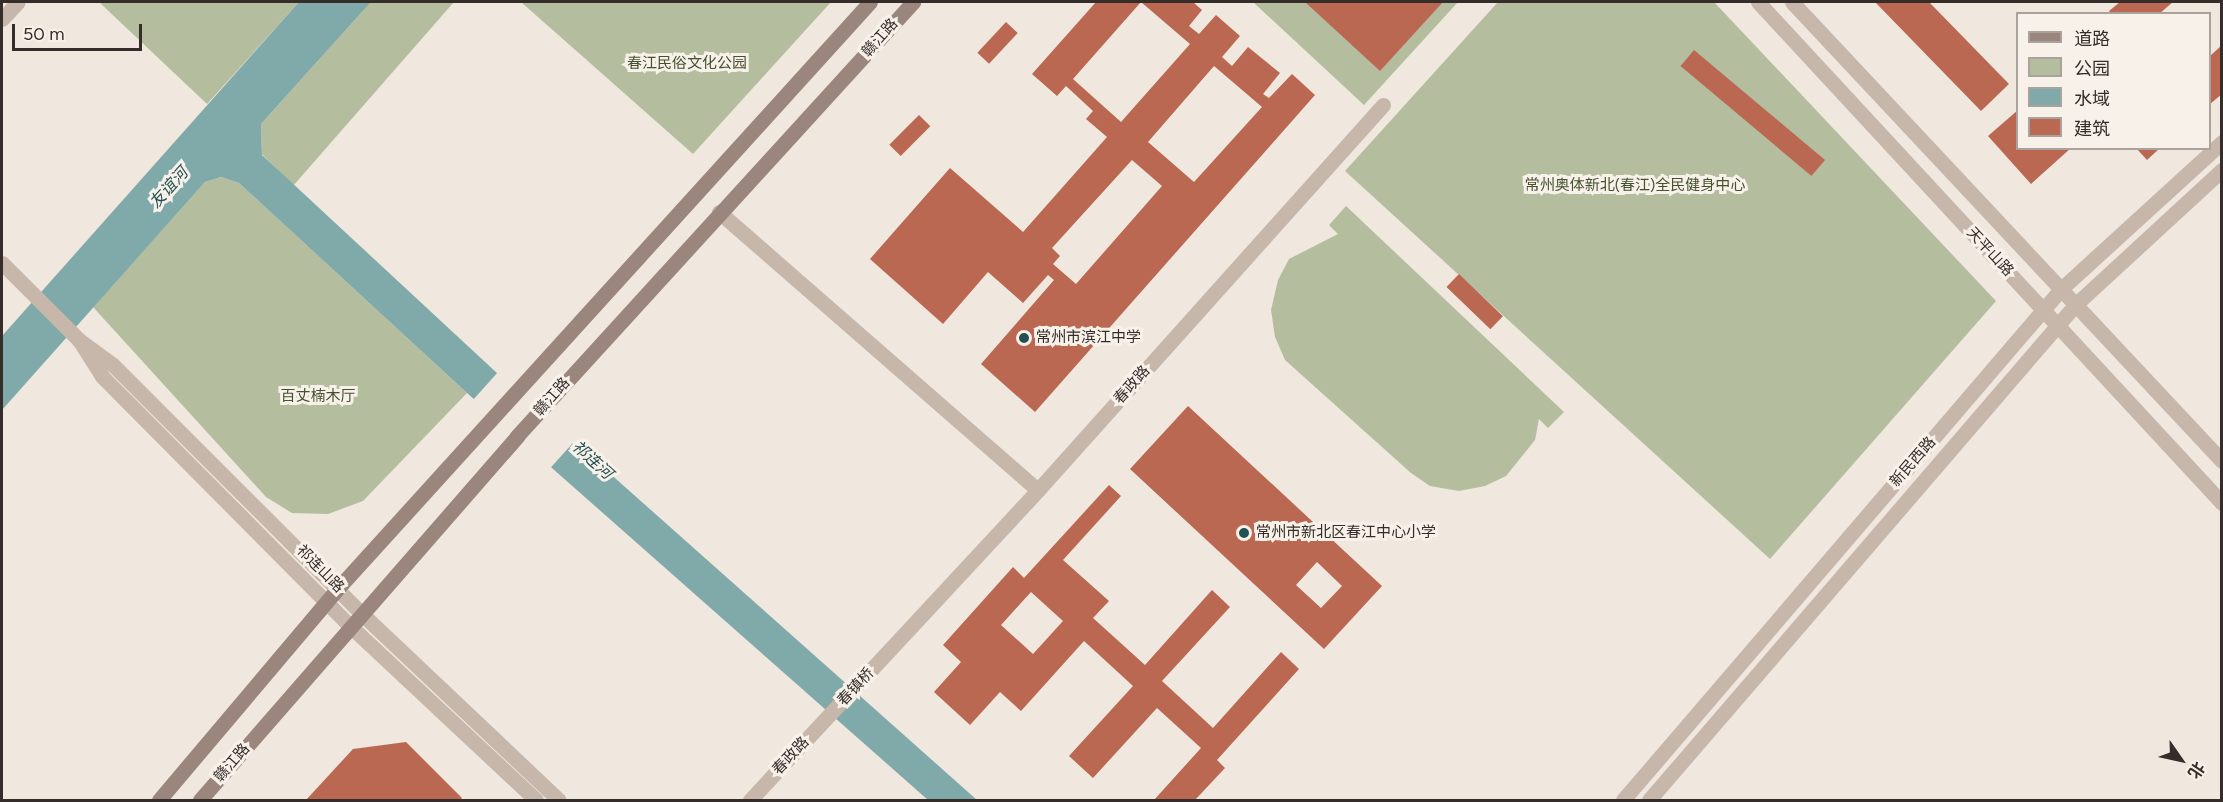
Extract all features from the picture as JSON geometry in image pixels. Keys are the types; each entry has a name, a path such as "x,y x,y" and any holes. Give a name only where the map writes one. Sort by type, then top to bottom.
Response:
{"main road":[{"name":"赣江路","path":"159,801 339,587 870,2"},
{"name":"赣江路","path":"200,801 350,625 517,436 719,212 914,2"}],"street":[{"path":"2,19 18,2"},
{"name":"天平山路","path":"1758,2 2222,503"},
{"name":"天平山路","path":"1792,2 2222,461"},
{"name":"春政路","path":"878,662 1038,490 1383,105"},
{"name":"新民西路","path":"1623,801 2061,289 2222,142"},
{"name":"新民西路","path":"1649,801 2075,304 2222,170"},
{"path":"719,212 1038,490"},
{"name":"祁连山路","path":"2,263 79,340 114,365 339,587 361,613 559,801"},
{"name":"祁连山路","path":"79,340 102,376 350,625 536,801"},
{"name":"春镇桥","path":"833,711 878,662"},
{"name":"春政路","path":"750,801 833,711"}],"green space":[{"path":"99,2 299,2 207,104"},
{"path":"371,2 454,2 293,186 262,154 261,124"},
{"name":"春江民俗文化公园","path":"521,2 831,2 693,154"},
{"path":"1253,2 1458,2 1364,105"},
{"name":"常州奥体新北(春江)全民健身中心","path":"1498,2 1714,2 1996,301 1770,559 1345,171"},
{"name":"百丈楠木厅","path":"221,177 239,183 467,393 363,501 328,514 292,513 266,497 93,307 205,182"},
{"path":"1346,206 1564,412 1548,428 1539,419 1535,440 1506,476 1485,486 1459,491 1430,486 1411,473 1285,360 1275,337 1271,310 1278,280 1289,259 1338,234 1329,225"}],"water":[{"path":"299,2 371,2 261,124 262,155 498,374 977,800 928,800 467,393 239,183 221,177 205,182 2,410 2,336"}],"pier":[{"path":"499,371 576,440 549,470 472,401"}],"building":[{"path":"1096,2 1141,2 1193,2 1202,10 1189,26 1199,34 1216,15 1240,36 1222,57 1232,66 1248,47 1280,73 1263,94 1269,98 1292,74 1315,95 1035,412 981,364 1054,280 1048,275 1023,303 988,272 943,324 870,259 950,168 1023,232 1107,137 1086,119 1093,111 1066,86 1057,96 1032,74","holes":["1141,2 1190,44 1121,122 1073,79","1214,66 1262,107 1194,182 1148,142","1132,160 1162,186 1076,284 1053,264 1060,256 1052,248"]},
{"path":"1305,2 1443,2 1380,71"},
{"path":"1875,2 1929,2 2009,84 1981,111"},
{"path":"2120,2 2173,2 2161,12 2109,11"},
{"path":"1006,22 1018,33 989,64 977,53"},
{"path":"2222,45 2222,94 2211,103 2211,55"},
{"path":"1694,50 1825,160 1811,176 1681,66"},
{"path":"2016,112 2016,150 2069,150 2031,184 1988,136"},
{"path":"919,115 930,126 901,156 889,145"},
{"path":"2138,150 2158,150 2147,160"},
{"path":"1459,274 1503,316 1490,329 1446,287"},
{"path":"1188,406 1382,586 1324,649 1130,469","holes":["1317,562 1342,586 1321,608 1296,585"]},
{"path":"1109,485 1121,496 1063,560 1109,601 1093,618 1145,665 1212,590 1230,607 1162,681 1213,728 1281,652 1299,669 1217,760 1225,768 1195,800 1154,800 1201,748 1157,708 1093,778 1069,756 1133,686 1084,641 1021,711 1000,692 970,725 934,692 961,662 943,645 1013,567 1024,578","holes":["1031,592 1063,621 1033,654 1001,625"]},
{"path":"406,742 462,798 460,800 306,800 353,749"}],"place":[{"name":"常州市滨江中学","path":"1024,338"},
{"name":"常州市新北区春江中心小学","path":"1244,533"}],"water label":[{"name":"友谊河","path":"169,188"},
{"name":"祁连河","path":"592,460"}]}
